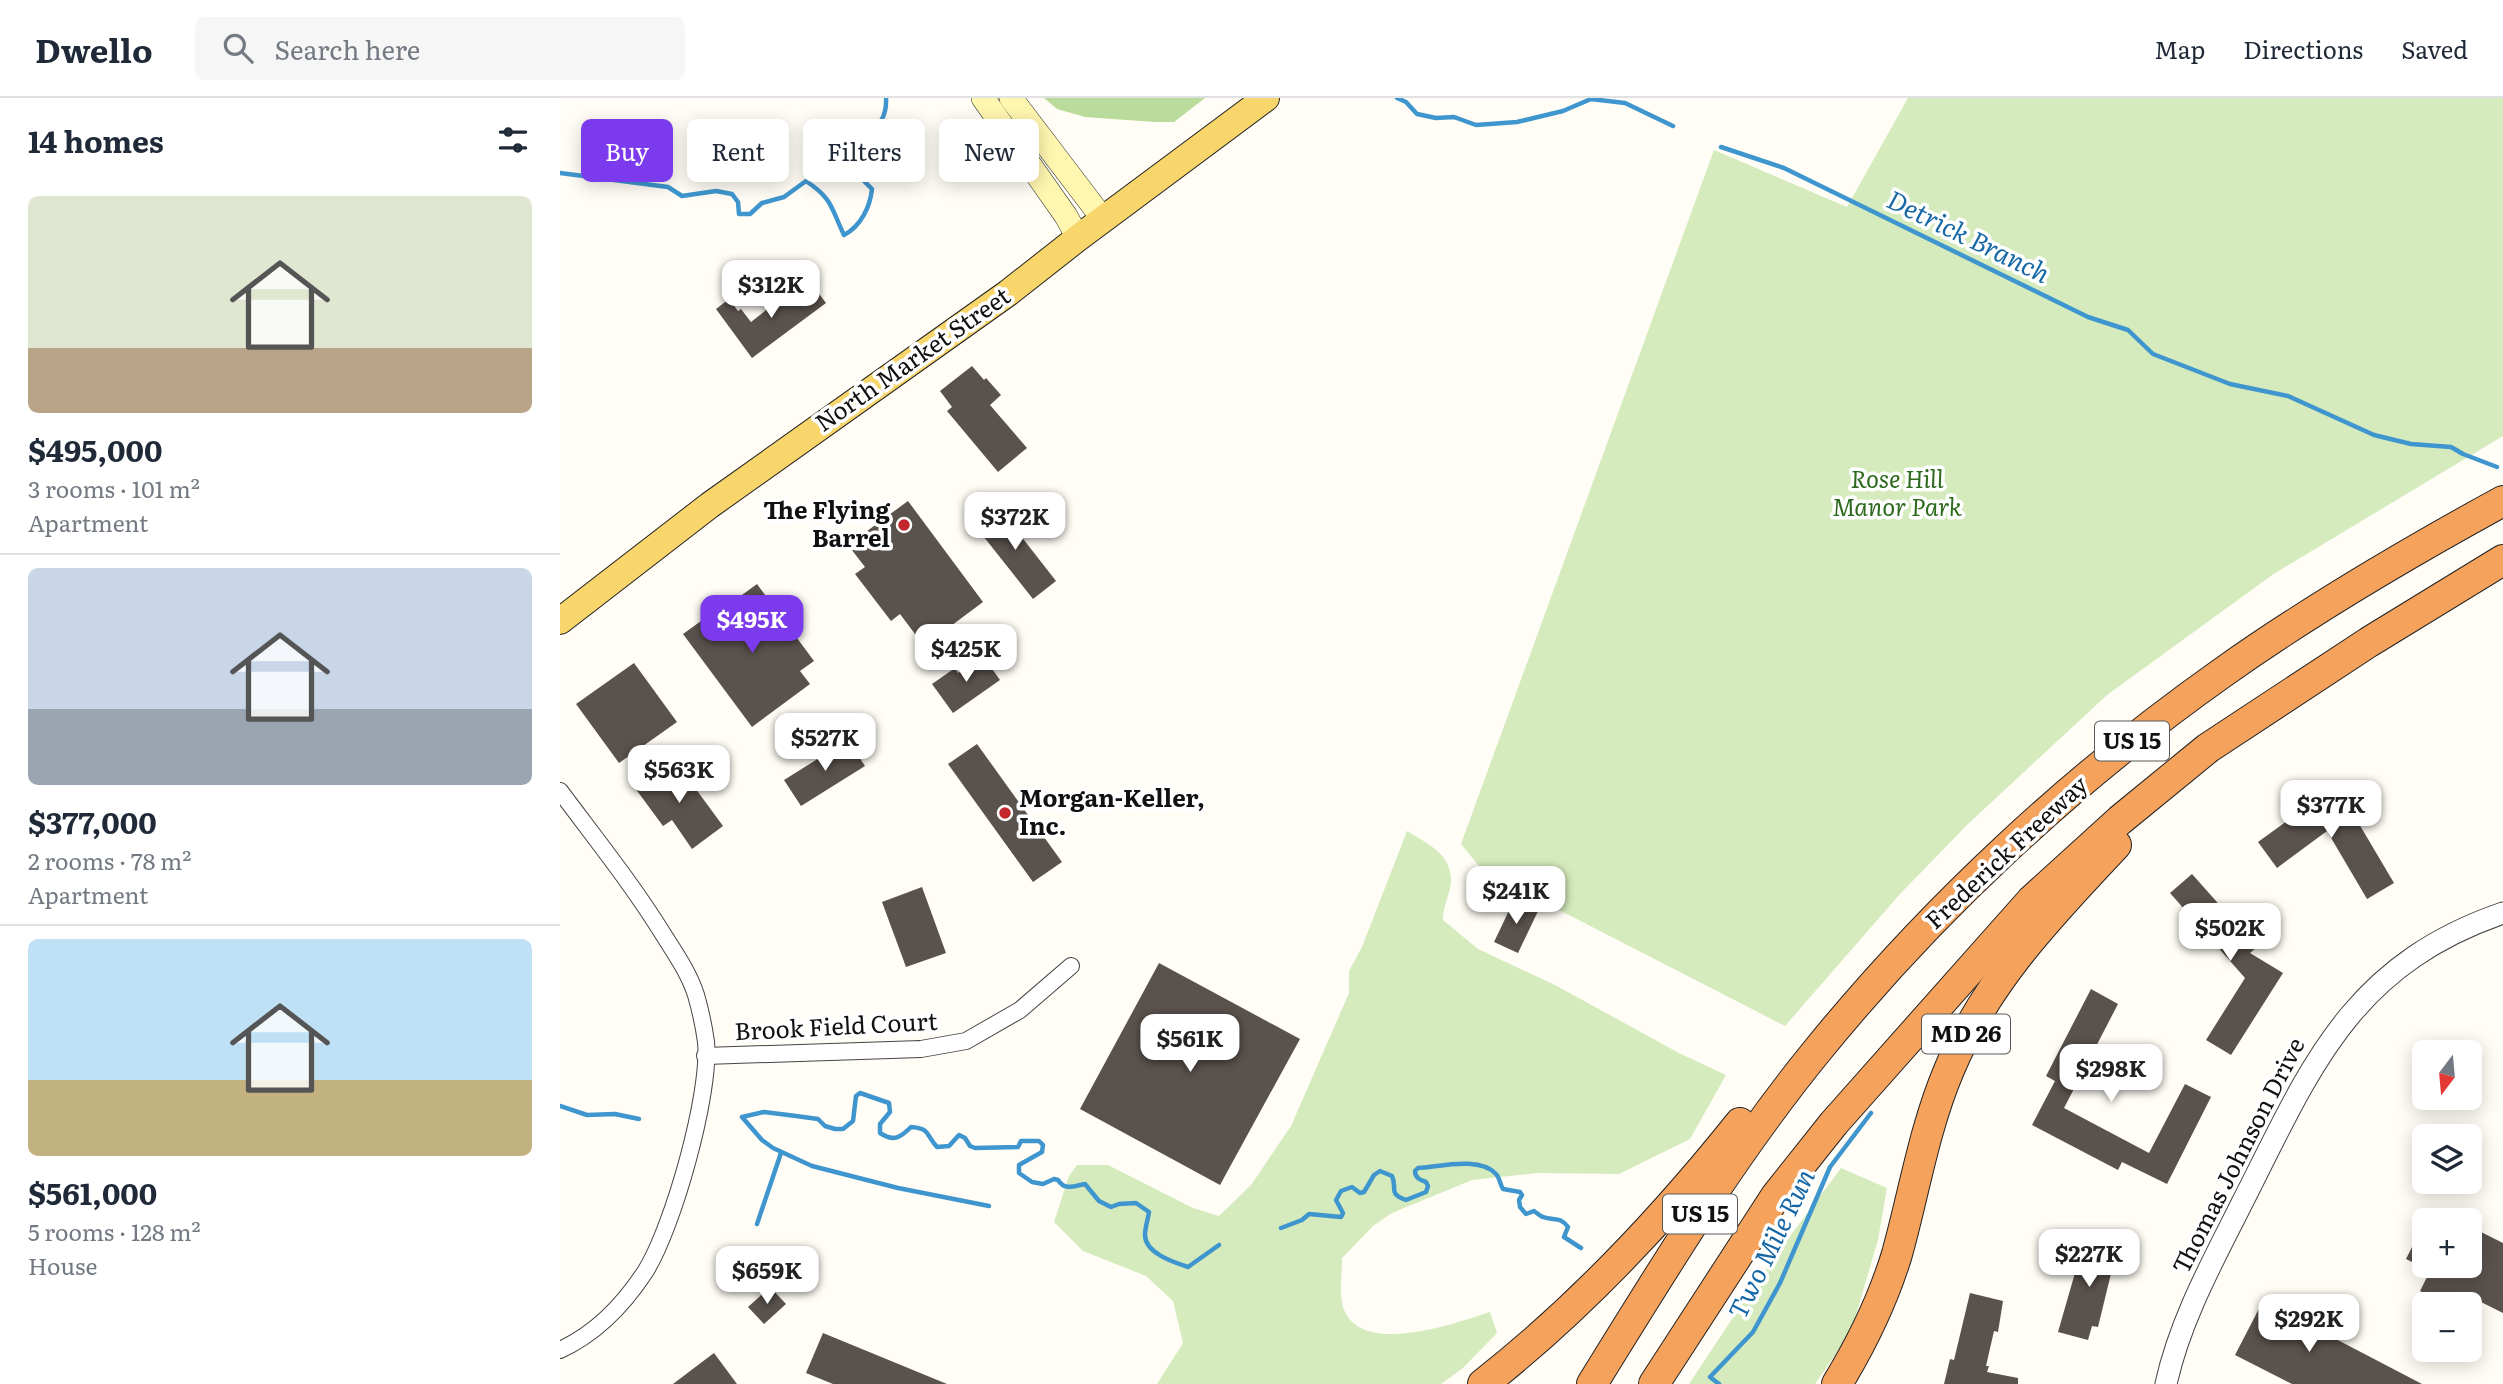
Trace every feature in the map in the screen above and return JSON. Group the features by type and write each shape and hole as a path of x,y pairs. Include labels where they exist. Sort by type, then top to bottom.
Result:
{"highway":[{"name":"Frederick Freeway","path":"1817,1051 1918,937 1990,865 2131,742 2220,674 2325,603 2399,558 2503,501"},
{"name":"US 15","path":"1654,1384 1776,1196 1834,1123 2032,900 2111,827 2208,748 2369,642 2503,560"},
{"name":"MD 26","path":"1837,1384 1860,1345 1884,1290 1896,1257 1924,1143 1939,1096 1963,1038 1983,1004 2029,939 2208,748"},
{"path":"1483,1384 1581,1300 1703,1169 1756,1103 1817,1051"},
{"name":"US 15","path":"1592,1384 1714,1192 1817,1051"}],"main road":[{"path":"983,98 1066,216 1078,238"},
{"path":"1011,98 1103,219"},
{"name":"North Market Street","path":"560,621 710,505 1008,293 1266,98"}],"street":[{"path":"560,791 649,911 686,972 696,994 706,1042 702,1091 693,1135 670,1215 658,1246 645,1271 614,1311 594,1330 560,1350"},
{"name":"Thomas Johnson Drive","path":"2166,1384 2182,1332 2203,1280 2300,1090 2335,1032 2370,993 2410,959 2455,932 2503,913"},
{"name":"Brook Field Court","path":"705,1056 921,1049 966,1041 1020,1010 1071,966"}],"green space":[{"path":"1044,98 1205,98 1174,122 1155,122 1085,117 1057,109"},
{"name":"Rose Hill Manor Park","path":"1908,98 2503,98 2503,436 2275,573 2107,695 1968,824 1900,894 1785,1026 1483,871 1461,844 1714,150 1847,207"},
{"path":"1407,831 1430,845 1448,864 1451,882 1443,920 1478,949 1555,985 1679,1053 1726,1075 1690,1139 1619,1174 1539,1173 1472,1180 1392,1213 1373,1226 1342,1258 1343,1307 1353,1322 1368,1331 1410,1333 1490,1312 1497,1333 1463,1368 1441,1384 1157,1384 1183,1343 1173,1301 1146,1276 1083,1251 1054,1222 1069,1176 1077,1165 1108,1165 1193,1208 1219,1216 1251,1185 1291,1126 1349,993 1349,971 1362,947"},
{"path":"1841,1168 1887,1188 1878,1240 1851,1332 1815,1384 1689,1384 1761,1275"}],"building":[{"path":"811,283 826,303 752,358 716,309 729,299 751,322 770,307 773,311"},
{"path":"972,366 1001,395 990,405 1027,448 998,472 947,411 952,407 940,391"},
{"path":"908,501 983,602 924,646 900,614 891,621 855,574 865,567 848,545"},
{"path":"996,504 1056,581 1033,599 976,527 987,519 983,514"},
{"path":"757,584 814,661 800,671 810,684 752,727 683,634 708,616 709,619"},
{"path":"983,656 1000,680 953,713 932,684 955,668 958,673"},
{"path":"634,663 677,722 619,763 576,704"},
{"path":"848,740 865,766 801,806 784,780"},
{"name":"Morgan-Keller, Inc.","path":"977,744 1062,862 1033,882 948,764"},
{"path":"665,766 670,773 679,766 723,826 692,849 672,820 663,826 635,788"},
{"path":"2337,785 2356,810 2352,812 2394,883 2367,899 2327,831 2277,868 2258,842"},
{"path":"2192,874 2257,947 2250,953 2283,973 2231,1055 2206,1040 2245,978 2170,893"},
{"path":"922,887 946,953 906,967 882,902"},
{"path":"1515,898 1539,909 1518,953 1494,942"},
{"path":"1159,963 1300,1039 1220,1185 1080,1109"},
{"path":"2091,989 2118,1004 2064,1108 2149,1153 2185,1084 2211,1097 2167,1184 2122,1162 2118,1170 2032,1125 2055,1081 2046,1076"},
{"path":"2482,1232 2503,1243 2503,1313 2482,1302 2482,1292 2420,1291 2426,1278 2482,1278"},
{"path":"2089,1238 2118,1245 2098,1327 2092,1326 2088,1340 2058,1332 2081,1252 2085,1253"},
{"path":"2412,1247 2412,1262 2406,1259"},
{"path":"770,1287 786,1304 764,1324 748,1307"},
{"path":"1970,1293 2003,1301 1998,1332 1994,1331 1986,1366 1989,1366 1987,1372 2018,1378 2018,1384 1944,1384 1950,1359 1954,1360"},
{"path":"2263,1301 2422,1384 2292,1384 2235,1355"},
{"path":"823,1333 947,1384 833,1384 806,1373"},
{"path":"714,1353 737,1384 673,1384 702,1362"}],"waterway":[{"path":"560,173 668,187 682,196 716,191 732,194 738,202 739,214 750,214 762,203 784,197 806,181 826,199 844,235 855,227 864,215 872,189 858,175 849,160 883,118 886,98"},
{"path":"1397,98 1406,102 1417,114 1436,118 1454,117 1476,125 1517,122 1563,111 1591,99 1625,103 1673,126"},
{"name":"Detrick Branch","path":"1721,147 1784,168 2088,317 2128,330 2153,354 2230,384 2288,396 2374,435 2411,444 2451,447 2497,467"},
{"name":"Two Mile Run","path":"989,1206 898,1188 812,1166 773,1148 762,1140 742,1117 764,1112 818,1119 825,1126 843,1129 853,1121 856,1096 860,1093 889,1103 890,1112 880,1124 880,1133 889,1137 900,1136 911,1127 925,1131 937,1147 949,1146 959,1135 975,1148 1018,1147 1021,1141 1039,1141 1043,1145 1042,1152 1019,1165 1019,1173 1032,1182 1043,1184 1054,1179 1067,1187 1085,1184 1099,1201 1111,1207 1136,1203 1149,1212 1145,1235 1150,1247 1161,1256 1182,1265 1188,1267 1219,1245"},
{"name":"Two Mile Run","path":"560,1106 587,1115 615,1114 639,1119"},
{"name":"Two Mile Run","path":"1719,1384 1710,1377 1753,1332 1780,1283 1830,1167 1871,1113"},
{"path":"757,1224 781,1153"},
{"name":"Two Mile Run","path":"1281,1228 1302,1220 1309,1214 1341,1217 1343,1213 1336,1200 1341,1191 1352,1187 1360,1193 1364,1192 1374,1175 1380,1171 1392,1176 1395,1193 1406,1200 1426,1192 1426,1182 1416,1175 1418,1168 1469,1164 1480,1165 1496,1174 1503,1189 1520,1192 1520,1207 1526,1214 1534,1211 1543,1217 1562,1221 1568,1227 1564,1237 1581,1248"}],"place":[{"name":"The Flying Barrel","path":"904,525"},
{"name":"Morgan-Keller, Inc.","path":"1005,813"}]}
